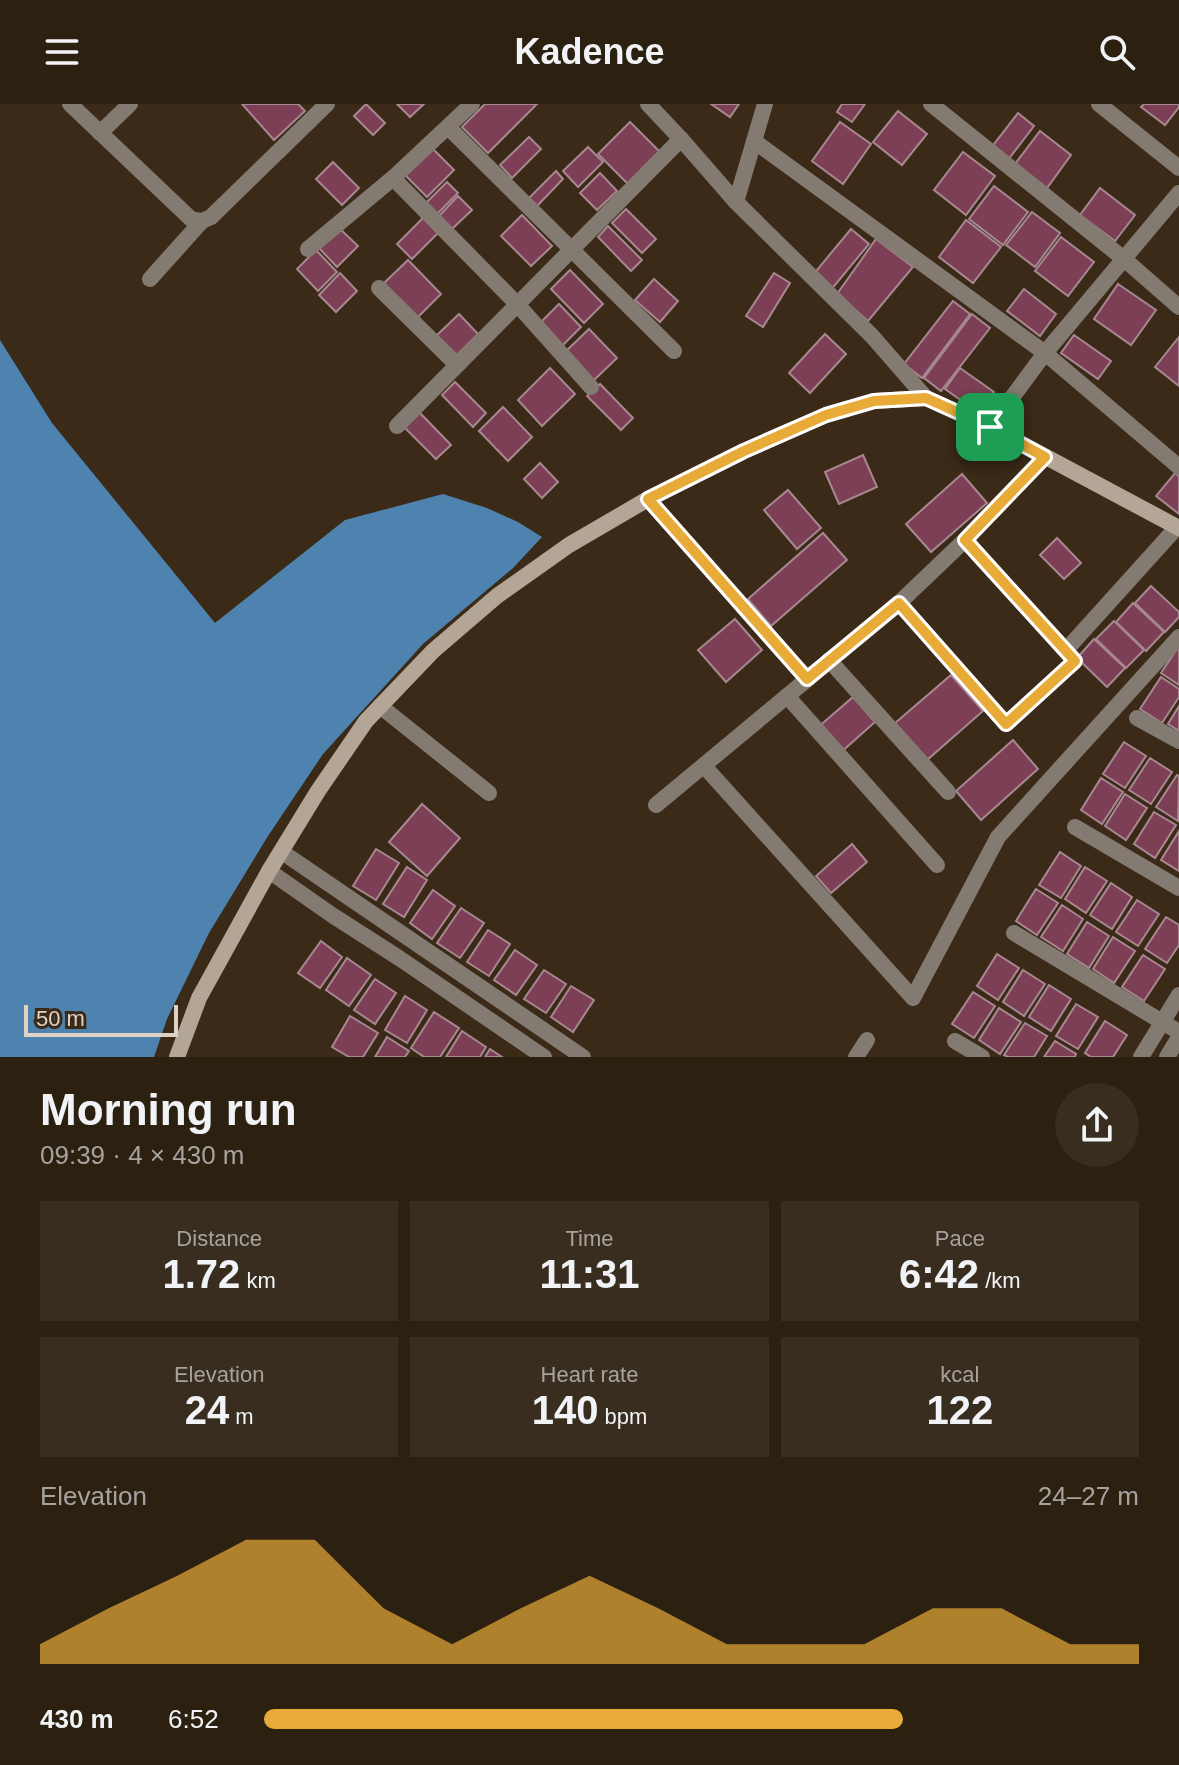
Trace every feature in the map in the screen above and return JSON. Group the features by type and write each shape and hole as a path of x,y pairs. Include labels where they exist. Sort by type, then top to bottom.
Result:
{"main road":[{"path":"177,1057 199,998 269,871 366,721 433,651 497,596 569,545 648,499 744,451 826,415 874,401 926,398 990,427 1178,528"}],"street":[{"path":"70,104 191,219 202,221"},
{"path":"100,133 130,104"},
{"path":"150,279 202,221 233,197 327,104"},
{"path":"308,249 393,178 472,104"},
{"path":"648,104 736,202 872,336 926,398"},
{"path":"736,202 765,104"},
{"path":"931,104 1179,307"},
{"path":"1099,104 1179,168"},
{"path":"448,127 674,351"},
{"path":"397,426 681,139"},
{"path":"754,141 1045,353 1179,467"},
{"path":"393,178 517,304 591,387"},
{"path":"990,427 1045,353 1179,193"},
{"path":"379,288 457,365"},
{"path":"656,805 899,603 1045,457"},
{"path":"648,499 807,679"},
{"path":"1066,650 1178,528"},
{"path":"899,603 1006,724 1075,661 965,540"},
{"path":"704,766 913,998 998,837 1179,637"},
{"path":"829,660 948,792"},
{"path":"787,696 937,865"},
{"path":"380,706 489,793"},
{"path":"1137,718 1179,741"},
{"path":"1075,827 1179,888"},
{"path":"282,852 583,1057"},
{"path":"269,871 544,1057"},
{"path":"1014,933 1163,1021 1179,1035 1167,1057"},
{"path":"1141,1057 1179,995"},
{"path":"856,1057 867,1040"},
{"path":"955,1041 982,1057"}],"water":[{"path":"0,340 52,423 215,623 345,520 443,494 487,508 542,537 513,568 423,644 323,754 209,933 167,1019 154,1057 0,1057"}],"building":[{"path":"242,104 298,104 305,111 274,140"},
{"path":"366,104 385,123 373,135 354,116"},
{"path":"397,104 424,104 410,117"},
{"path":"485,104 537,104 488,153 462,127"},
{"path":"711,104 739,104 730,117"},
{"path":"842,104 865,104 852,122 837,112"},
{"path":"1144,104 1179,104 1179,107 1165,125 1141,107"},
{"path":"898,111 927,134 902,165 873,142"},
{"path":"1018,113 1034,126 1008,160 991,148"},
{"path":"630,122 660,152 628,184 598,154"},
{"path":"840,122 871,144 843,184 812,161"},
{"path":"1040,131 1071,155 1047,188 1015,164"},
{"path":"529,137 541,149 512,178 500,165"},
{"path":"588,147 603,162 578,187 563,171"},
{"path":"432,148 454,170 427,197 405,175"},
{"path":"963,152 995,176 966,215 934,190"},
{"path":"333,162 359,188 342,205 316,179"},
{"path":"556,171 563,179 537,206 529,198"},
{"path":"600,173 617,191 597,210 580,193"},
{"path":"447,182 458,193 437,214 426,203"},
{"path":"994,186 1028,212 1003,245 969,219"},
{"path":"1100,188 1135,215 1115,241 1080,215"},
{"path":"458,196 472,210 452,229 439,216"},
{"path":"626,209 656,239 642,253 612,223"},
{"path":"1032,212 1060,233 1035,267 1006,245"},
{"path":"522,215 552,246 531,266 501,236"},
{"path":"424,217 439,232 412,259 397,244"},
{"path":"966,220 1001,247 973,283 939,257"},
{"path":"608,226 642,260 631,271 598,237"},
{"path":"338,227 358,246 337,267 318,247"},
{"path":"851,229 869,244 830,291 812,276"},
{"path":"1061,237 1094,262 1068,296 1035,271"},
{"path":"876,239 913,267 868,321 837,294"},
{"path":"316,250 337,272 318,291 297,269"},
{"path":"408,260 441,294 417,318 383,284"},
{"path":"570,270 603,304 584,323 551,289"},
{"path":"340,273 357,291 336,312 319,295"},
{"path":"774,273 790,283 763,327 746,316"},
{"path":"654,279 678,301 660,322 635,300"},
{"path":"1118,284 1156,310 1131,345 1094,319"},
{"path":"1024,289 1056,314 1040,336 1007,311"},
{"path":"953,301 970,314 922,378 904,364"},
{"path":"559,304 581,327 561,347 539,324"},
{"path":"459,314 478,334 455,357 436,336"},
{"path":"972,314 990,328 941,391 924,378"},
{"path":"589,329 617,358 593,381 565,352"},
{"path":"825,334 846,354 810,393 789,373"},
{"path":"1074,335 1111,361 1098,379 1061,353"},
{"path":"1179,337 1179,386 1155,367"},
{"path":"550,368 575,394 542,426 518,400"},
{"path":"960,368 994,392 979,413 945,389"},
{"path":"455,382 486,413 473,427 442,395"},
{"path":"600,384 633,418 621,430 587,396"},
{"path":"503,407 532,437 508,461 479,431"},
{"path":"419,412 451,445 436,459 404,427"},
{"path":"863,455 877,487 839,504 825,472"},
{"path":"540,463 558,482 542,498 524,479"},
{"path":"1175,473 1179,476 1179,514 1156,496"},
{"path":"962,474 987,503 931,552 906,524"},
{"path":"788,490 821,528 797,549 764,510"},
{"path":"823,533 847,560 771,626 748,599"},
{"path":"1057,538 1081,563 1064,579 1040,555"},
{"path":"1151,586 1179,612 1179,617 1165,632 1135,603"},
{"path":"1133,603 1164,632 1146,651 1116,622"},
{"path":"735,619 762,650 726,682 698,650"},
{"path":"1114,621 1144,650 1126,668 1096,639"},
{"path":"1094,639 1125,668 1107,687 1077,658"},
{"path":"1179,646 1179,685 1161,673"},
{"path":"951,675 983,711 927,760 895,723"},
{"path":"1161,677 1179,689 1179,697 1162,723 1140,709"},
{"path":"853,697 875,722 839,754 817,728"},
{"path":"1179,706 1179,731 1168,724"},
{"path":"1013,740 1038,769 981,820 956,791"},
{"path":"1124,742 1146,756 1125,788 1103,774"},
{"path":"1150,758 1172,772 1151,804 1129,790"},
{"path":"1179,776 1178,821 1156,807"},
{"path":"1101,778 1123,792 1102,824 1081,810"},
{"path":"1125,794 1147,808 1126,840 1105,826"},
{"path":"422,804 460,838 427,876 389,842"},
{"path":"1154,812 1176,825 1155,858 1134,844"},
{"path":"1179,831 1179,871 1161,860"},
{"path":"852,844 867,862 831,893 816,876"},
{"path":"376,849 399,863 376,900 353,886"},
{"path":"1060,852 1081,866 1061,898 1039,885"},
{"path":"407,867 427,880 404,917 383,904"},
{"path":"1085,867 1107,881 1086,913 1065,899"},
{"path":"1111,883 1132,897 1112,929 1090,915"},
{"path":"1036,889 1058,903 1037,935 1016,921"},
{"path":"433,890 455,906 432,939 410,923"},
{"path":"1137,900 1159,914 1138,946 1116,932"},
{"path":"1062,905 1083,919 1063,951 1041,937"},
{"path":"461,908 484,923 460,958 437,943"},
{"path":"1166,917 1179,925 1179,945 1167,963 1145,949"},
{"path":"1087,922 1109,936 1089,968 1067,954"},
{"path":"488,930 510,944 489,976 467,962"},
{"path":"1113,937 1135,951 1114,983 1093,969"},
{"path":"321,941 342,957 320,988 298,973"},
{"path":"515,950 537,965 516,995 494,980"},
{"path":"997,954 1019,968 998,1000 977,986"},
{"path":"1143,955 1165,969 1144,1001 1122,987"},
{"path":"347,958 371,975 349,1006 326,990"},
{"path":"544,970 566,984 546,1013 524,999"},
{"path":"1023,970 1045,984 1024,1016 1003,1002"},
{"path":"375,979 396,993 375,1024 354,1010"},
{"path":"1049,985 1071,999 1051,1031 1029,1017"},
{"path":"571,986 594,1000 573,1032 551,1017"},
{"path":"973,992 995,1006 974,1038 952,1024"},
{"path":"405,996 427,1010 407,1043 385,1030"},
{"path":"1076,1004 1098,1017 1078,1049 1056,1036"},
{"path":"999,1008 1021,1022 1000,1054 979,1040"},
{"path":"434,1012 459,1028 440,1057 424,1057 411,1048"},
{"path":"350,1016 378,1033 363,1057 349,1057 332,1047"},
{"path":"1105,1021 1127,1035 1113,1057 1091,1057 1085,1053"},
{"path":"1025,1023 1047,1036 1034,1057 1004,1055"},
{"path":"462,1031 486,1047 480,1057 446,1057"},
{"path":"387,1037 409,1051 405,1057 375,1057"},
{"path":"1055,1041 1076,1054 1075,1057 1044,1057"},
{"path":"490,1049 502,1057 485,1057"}],"route":[{"path":"926,398 990,427 1045,457 965,540 1075,661 1006,724 899,603 807,679 648,499 744,451 826,415 874,401 926,398"}]}
